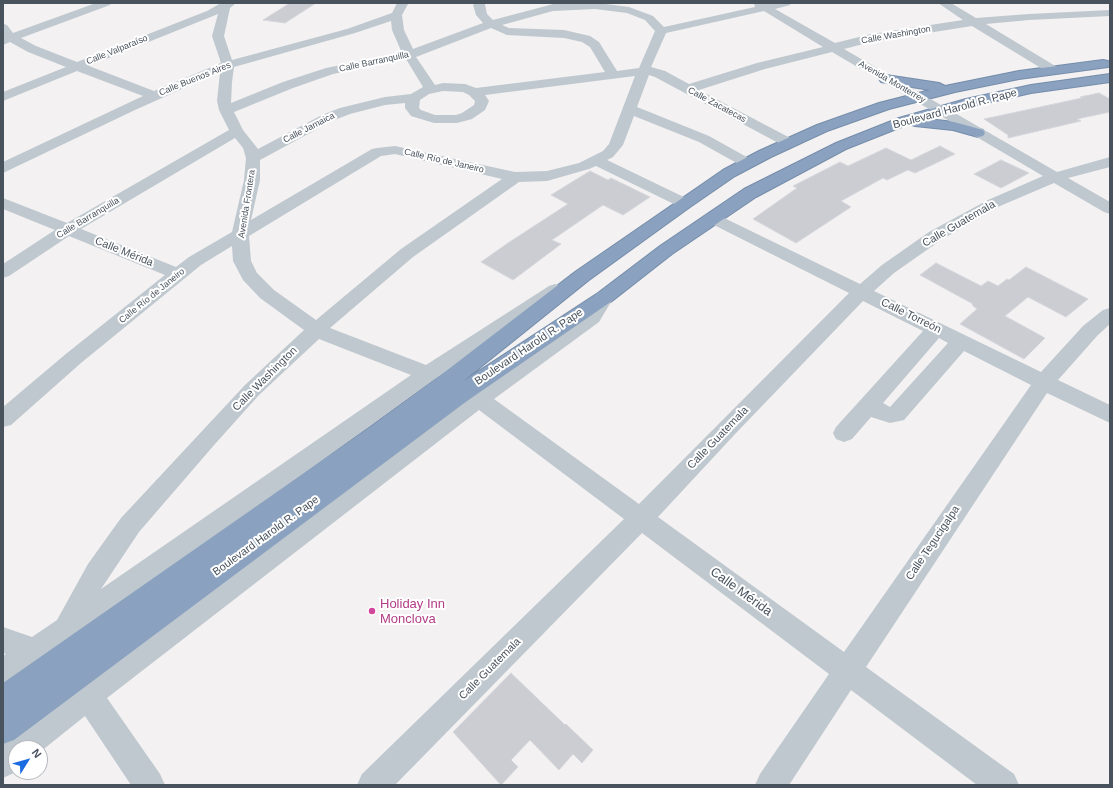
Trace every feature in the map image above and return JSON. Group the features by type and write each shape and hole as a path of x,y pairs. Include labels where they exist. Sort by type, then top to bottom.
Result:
{"highway":[{"name":"Boulevard Harold R. Pape","path":"21,740 384,438 445,384 582,276 684,203 747,163 822,128 884,106 954,88 1019,75 1110,64"},
{"name":"Boulevard Harold R. Pape","path":"3,701 384,438 459,395 604,297 712,218 750,193 802,165 847,144 904,121 971,102 1031,89 1110,78"},
{"path":"884,106 889,98 889,80 924,86 954,88"},
{"path":"971,102 969,112 976,131"},
{"path":"904,121 954,126 976,131"}],"street":[{"path":"7,39 92,5 106,3"},
{"path":"403,3 396,15 398,30 409,56 431,89"},
{"path":"480,3 479,5 482,15 491,24 507,30 564,34 586,39 595,46 613,75"},
{"name":"Calle Barranquilla","path":"226,110 288,85 330,71 409,56 491,24 570,3"},
{"path":"550,8 595,6 629,10 649,18 661,31 760,5 786,3"},
{"path":"943,3 1053,70"},
{"name":"Avenida Frontera","path":"227,4 218,36 228,65 224,101 226,110 237,131 250,148 253,158 252,180 240,233 242,261 249,276 267,294 316,330 428,374"},
{"name":"Calle Valparaíso","path":"3,98 76,66 227,4"},
{"name":"Avenida Monterrey","path":"760,5 1110,209"},
{"name":"Calle Washington","path":"688,89 832,47 894,34 975,22 1029,17 1110,13"},
{"name":"Calle Buenos Aires","path":"3,168 154,96 228,65 344,34 396,15"},
{"path":"3,27 7,39 154,96"},
{"name":"Calle Río de Janeiro","path":"3,419 74,358 178,274 240,233 366,157 377,152 385,150 406,152 515,177 547,176 567,172 597,161 608,154 616,145 661,31"},
{"path":"474,92 644,71"},
{"name":"Calle Zacatecas","path":"644,71 660,74 789,143"},
{"path":"454,86 474,92 480,96 482,101 480,106 475,112 457,119 434,120 416,113 412,108 412,103 419,94 431,89 454,86"},
{"name":"Calle Jamaica","path":"253,158 327,118 345,111 385,101 415,98"},
{"path":"630,109 704,139 747,163"},
{"name":"Calle Barranquilla","path":"3,272 68,229 237,131"},
{"path":"597,161 684,203"},
{"name":"Calle Guatemala","path":"373,785 640,517 664,495 728,426 862,292 888,269 935,236 994,203 1055,177 1110,162"},
{"name":"Calle Washington","path":"66,630 97,572 130,525 201,444 252,390 316,330 407,253 515,177"},
{"name":"Calle Mérida","path":"3,203 178,274"},
{"name":"Calle Torreón","path":"712,218 1110,414"},
{"path":"3,673 428,374 557,289 582,276"},
{"path":"23,740 88,695 479,399 580,327 592,317 604,297"},
{"name":"Calle Tegucigalpa","path":"771,785 930,548 1044,382 1090,331 1110,314"},
{"path":"844,433 936,329"},
{"path":"868,405 882,413 890,415 896,414 905,406 962,341"},
{"name":"Calle Mérida","path":"479,399 1003,785"},
{"path":"3,640 34,651"},
{"path":"88,695 148,785"}],"building":[{"path":"290,3 316,3 285,23 263,20"},
{"path":"1099,93 1110,99 1110,112 1077,119 1081,121 1008,138 1008,135 984,119 1082,98 1080,97"},
{"path":"940,146 955,154 915,173 908,170 887,180 883,178 841,201 851,207 796,243 753,219 797,188 793,186 840,162 848,166 886,148 911,160"},
{"path":"1001,160 1029,173 1001,188 974,174"},
{"path":"590,171 608,180 611,178 650,197 623,215 603,205 552,240 561,244 513,280 481,262 568,204 551,195"},
{"path":"936,263 981,286 988,281 998,286 1007,279 1009,280 1026,267 1088,299 1066,317 1028,297 1005,316 1045,338 1024,359 960,324 977,309 972,305 973,304 920,275"},
{"path":"511,673 593,750 582,763 573,754 559,770 530,740 511,760 518,767 501,785 453,732"}],"place":[{"name":"Holiday Inn Monclova","path":"372,611"}]}
